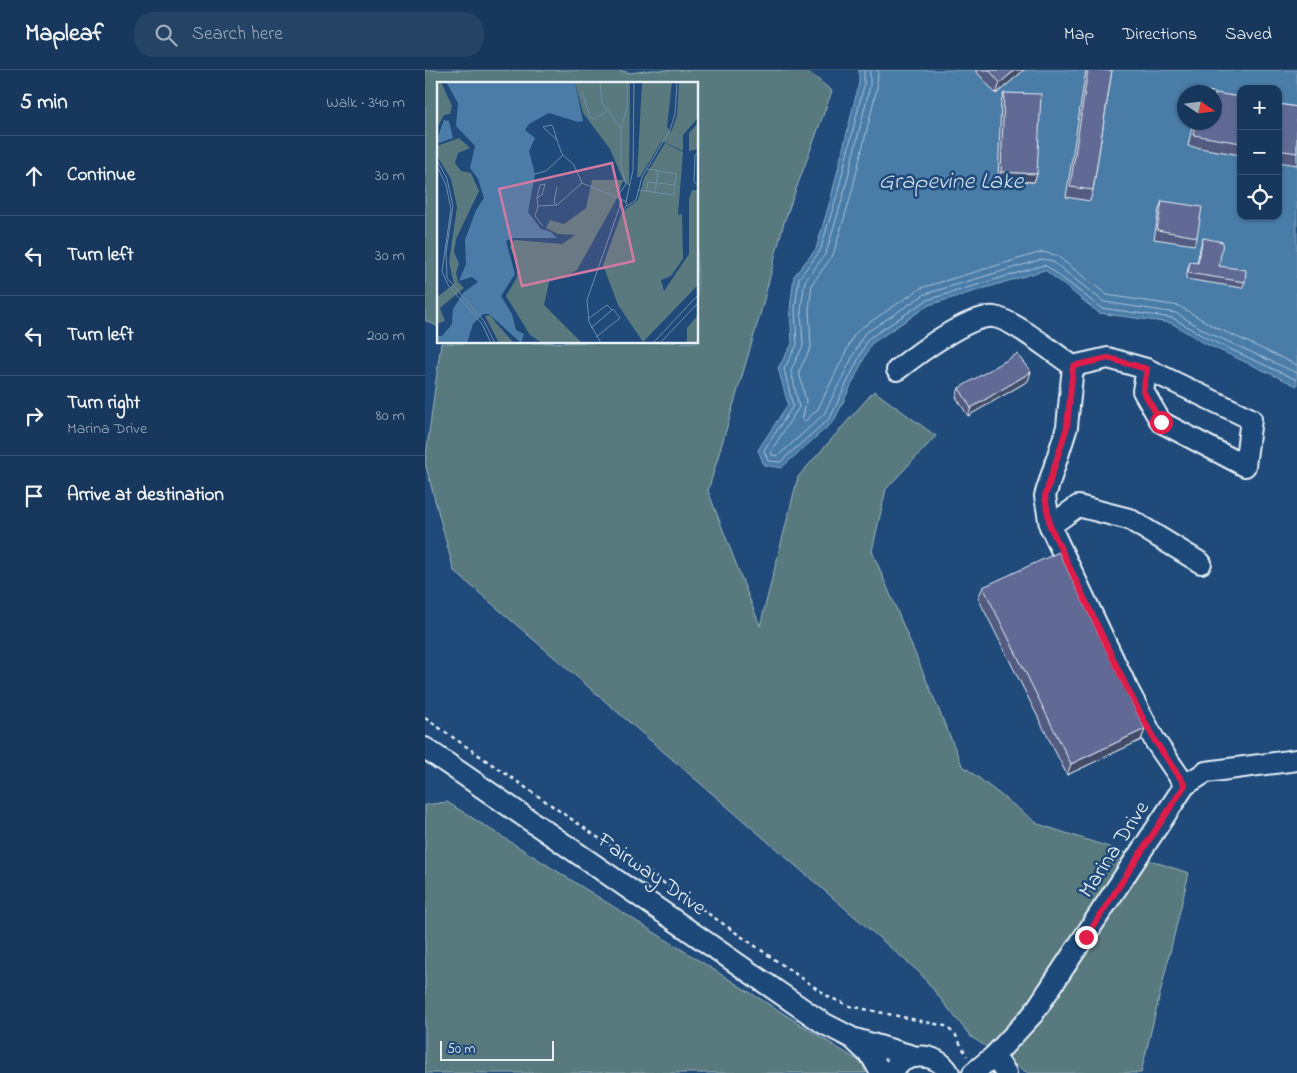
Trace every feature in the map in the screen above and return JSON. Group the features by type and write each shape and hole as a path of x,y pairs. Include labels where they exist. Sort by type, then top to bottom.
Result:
{"street":[{"path":"897,370 936,340 979,320 993,317 1007,322 1073,366 1108,358 1147,369 1251,419 1245,466 1161,422 1143,391 1147,369"},
{"path":"1073,366 1067,427 1045,496 1050,526 1127,688 1155,741 1185,785"},
{"path":"1050,526 1078,506 1129,518 1201,563"},
{"name":"Fairway Drive","path":"425,748 823,1023 852,1038 942,1066"},
{"name":"Marina Drive","path":"971,1067 995,1056 1033,1014 1185,785 1206,772 1297,760"},
{"name":"Fairway Drive","path":"852,1038 872,1057 881,1073"},
{"path":"890,1073 903,1061 913,1056"},
{"path":"995,1056 1007,1073"},
{"path":"942,1066 951,1062 971,1067"}],"path":[{"path":"425,718 829,996 850,1006 929,1021 945,1026 955,1034 971,1067"}],"green space":[{"path":"425,70 617,70 631,73 651,70 806,70 832,91 784,222 760,315 708,491 760,626 798,477 874,391 936,436 886,489 872,551 962,765 1038,824 1189,873 1141,1073 1028,1073 971,1037 920,973 454,571 425,463 441,344 699,344 699,82 437,82 437,326 425,320"},
{"path":"447,802 862,1063 866,1073 425,1073 425,805"}],"water":[{"name":"Grapevine Lake","path":"859,70 1297,70 1297,386 1204,343 1171,323 1099,313 1045,270 929,305 871,344 834,421 781,468 764,465 758,450 788,404 778,368 792,344 790,309 794,276 816,249 832,194 859,83"}],"building":[{"path":"989,70 1015,70 1000,83"},
{"path":"1088,70 1112,70 1093,190 1070,187"},
{"path":"1004,93 1041,94 1037,174 1001,172"},
{"path":"1222,94 1237,96 1237,142 1193,135 1194,130 1222,130"},
{"path":"1282,105 1297,107 1297,153 1282,151"},
{"path":"1162,201 1202,207 1197,237 1157,230"},
{"path":"1203,238 1223,242 1219,266 1246,270 1245,282 1188,273 1190,262 1198,263"},
{"path":"1017,354 1031,372 971,408 959,388"},
{"path":"1059,552 1145,729 1071,764 983,587"}],"route":[{"path":"1086,937 1185,785 1155,741 1127,688 1050,526 1045,496 1067,427 1073,366 1108,358 1147,369 1143,391 1161,422"}]}
